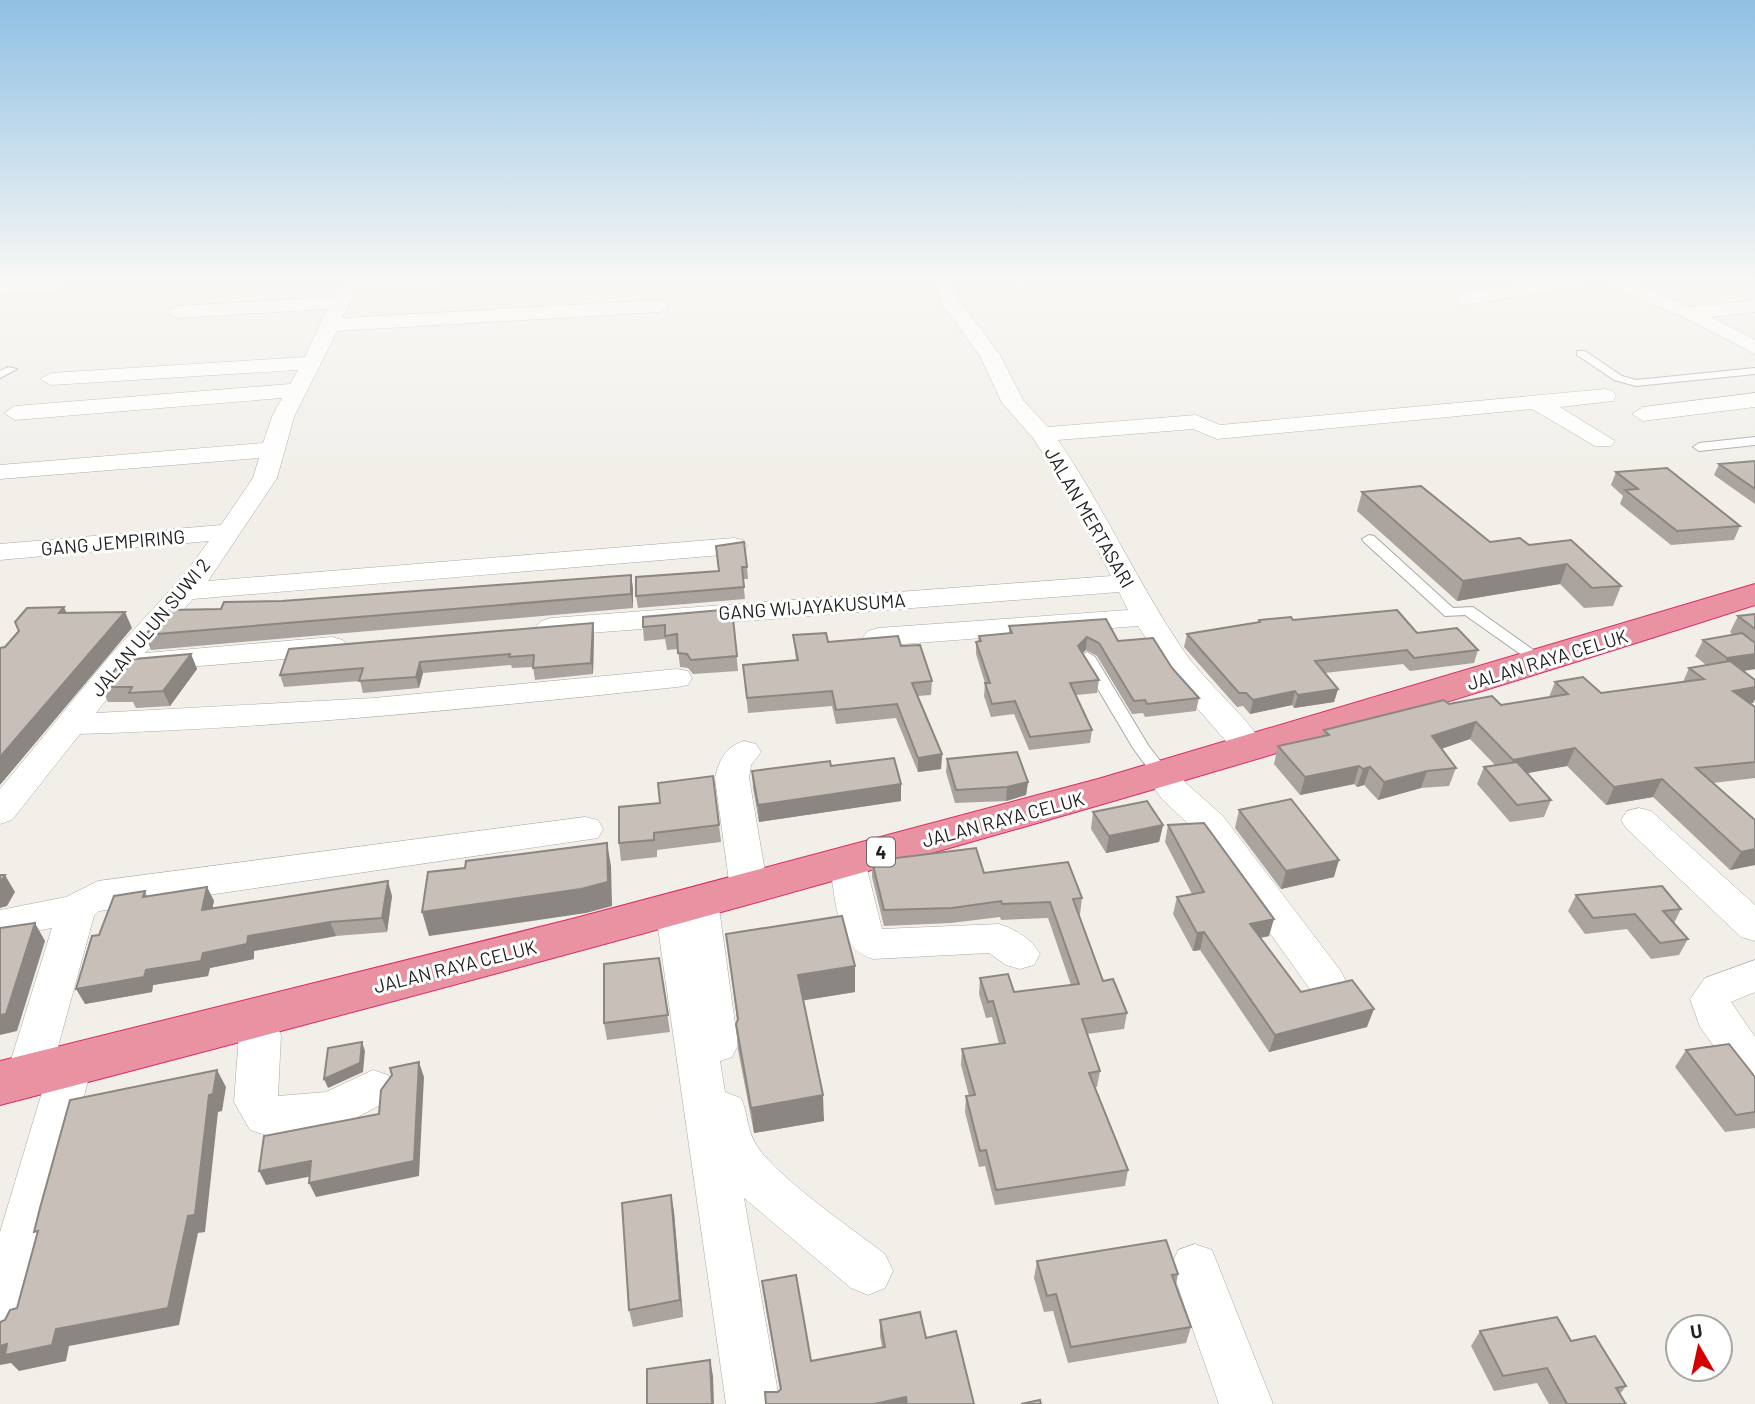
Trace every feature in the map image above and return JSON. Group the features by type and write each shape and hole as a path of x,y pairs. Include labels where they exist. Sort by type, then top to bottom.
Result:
{"highway":[{"name":"JALAN RAYA CELUK","path":"33,1075 261,1025 687,904 1161,774 1541,662 1755,594"}],"street":[{"name":"JALAN ULUN SUWI 2","path":"0,813 119,664 185,591 265,478 271,450 296,390 319,347"},
{"name":"JALAN MERTASARI","path":"984,347 1013,403 1042,434 1078,488 1146,617 1183,673 1249,747"},
{"path":"51,379 311,363"},
{"path":"15,413 296,390"},
{"path":"1042,434 1196,422 1217,432 1605,396"},
{"path":"1643,414 1755,400"},
{"path":"1535,402 1603,441"},
{"path":"0,472 271,450"},
{"name":"GANG JEMPIRING","path":"0,552 226,532"},
{"path":"185,591 734,546"},
{"name":"GANG WIJAYAKUSUMA","path":"520,630 1128,583"},
{"path":"878,637 1146,617"},
{"path":"119,664 354,644"},
{"path":"71,724 204,721 361,710 677,678"},
{"path":"744,751 735,764 732,778 749,889"},
{"path":"1161,774 1174,791 1212,825 1326,981"},
{"path":"1639,820 1755,927"},
{"path":"0,1316 33,1075 78,909 86,901 98,895 586,829"},
{"path":"847,861 862,932 873,944 989,938 999,939 1020,954"},
{"path":"687,904 731,1144 751,1176 868,1271"},
{"path":"687,904 753,1404"},
{"path":"0,924 78,909"},
{"path":"1755,976 1719,989 1710,999 1715,1014 1755,1069"},
{"path":"261,1025 256,1102 266,1116 333,1111 373,1088"},
{"path":"1195,1266 1246,1404"}],"lane":[{"path":"1581,353 1618,378 1636,383 1755,371"},
{"path":"0,375 12,369"},
{"path":"1699,447 1755,440"},
{"path":"1369,539 1450,613 1468,610 1541,662"},
{"path":"1087,657 1141,748 1161,774"}],"building":[{"path":"1755,461 1755,489 1719,464"},
{"path":"1667,468 1740,526 1677,531 1625,490 1638,489 1616,472"},
{"path":"1421,486 1490,542 1520,538 1529,545 1571,540 1621,586 1592,588 1567,564 1463,581 1362,492"},
{"path":"744,542 747,567 742,567 744,587 636,596 636,577 719,571 716,546"},
{"path":"631,575 631,594 145,635 168,610 221,609 224,602 282,601"},
{"path":"64,607 59,613 125,612 0,757 0,648 5,647 19,631 15,622 27,608"},
{"path":"732,609 737,656 691,660 687,654 678,653 677,634 665,636 665,625 643,627 643,617"},
{"path":"1397,610 1417,633 1457,628 1478,650 1414,658 1407,650 1315,661 1338,689 1298,695 1295,691 1253,700 1246,693 1239,693 1187,634 1260,622 1259,620 1291,617 1293,620"},
{"path":"1755,614 1755,629 1738,616"},
{"path":"1106,619 1118,641 1153,638 1172,668 1199,698 1147,704 1145,700 1134,701 1099,643 1087,637 1078,646 1099,680 1070,683 1092,730 1030,737 1015,701 992,704 985,683 990,683 976,642 981,641 979,636 1012,633 1009,626"},
{"path":"593,623 591,663 533,668 534,655 509,657 510,654 420,662 416,677 359,681 363,668 280,675 289,649"},
{"path":"826,633 828,642 898,636 901,646 920,645 932,681 912,683 942,754 918,758 897,704 836,710 832,691 747,698 743,665 798,660 793,635"},
{"path":"1742,633 1755,643 1755,654 1727,658 1703,640"},
{"path":"191,654 163,691 129,693 132,687 101,687 123,660"},
{"path":"1730,661 1755,680 1755,687 1733,691 1755,707 1755,762 1696,768 1755,820 1755,849 1741,852 1662,779 1614,787 1575,748 1513,760 1476,722 1432,736 1456,768 1427,771 1384,782 1370,767 1363,769 1359,766 1305,777 1278,746 1329,735 1324,730 1444,700 1449,704 1492,696 1501,705 1568,694 1555,682 1583,677 1601,693 1704,679 1689,668"},
{"path":"1017,752 1028,782 1007,787 956,790 947,759"},
{"path":"894,758 901,784 758,805 752,771 830,761 831,766"},
{"path":"1517,762 1551,800 1517,805 1484,767"},
{"path":"713,776 719,825 654,833 654,840 619,843 619,807 660,803 658,783"},
{"path":"1291,799 1339,860 1286,871 1239,810"},
{"path":"1147,801 1163,825 1109,836 1093,812"},
{"path":"1204,823 1274,919 1250,924 1301,992 1352,980 1374,1009 1275,1035 1204,932 1197,933 1177,897 1204,892 1168,825"},
{"path":"607,843 608,882 581,889 422,912 428,872 465,868 466,861"},
{"path":"976,848 984,873 1068,862 1082,898 1073,899 1103,981 1113,979 1127,1013 1082,1019 1100,1071 1089,1073 1128,1170 996,1190 986,1150 980,1151 966,1096 975,1095 962,1049 1005,1043 993,1001 988,1002 980,978 1008,974 1014,992 1079,984 1050,902 1002,904 1001,901 952,908 884,910 872,861"},
{"path":"388,881 382,918 330,922 248,936 247,944 203,953 201,961 146,970 144,977 76,989 92,936 99,935 114,896 145,891 143,897 207,887 202,910"},
{"path":"1662,886 1681,909 1663,911 1688,939 1660,943 1635,914 1593,918 1576,895"},
{"path":"842,916 855,966 798,975 823,1095 751,1108 736,1024 738,1019 726,934"},
{"path":"35,923 6,1014 0,1015 0,928"},
{"path":"659,958 668,1015 604,1023 604,964"},
{"path":"362,1042 360,1063 324,1079 328,1048"},
{"path":"1729,1044 1755,1077 1755,1112 1736,1115 1686,1050"},
{"path":"419,1062 414,1161 309,1183 311,1161 259,1171 264,1136 379,1114 381,1090 392,1075 390,1068"},
{"path":"217,1070 213,1094 209,1095 195,1215 188,1216 168,1308 56,1329 52,1345 5,1355 7,1344 0,1346 0,1322 5,1320 10,1310 17,1308 38,1231 34,1232 40,1208 70,1100"},
{"path":"671,1195 680,1300 629,1310 622,1203"},
{"path":"1166,1240 1178,1274 1172,1275 1191,1327 1071,1347 1056,1294 1047,1296 1037,1261"},
{"path":"796,1275 811,1361 885,1347 880,1320 920,1312 926,1338 956,1331 974,1404 907,1404 906,1397 874,1404 766,1404 765,1392 778,1392 781,1389 762,1281"},
{"path":"1557,1317 1571,1341 1595,1336 1626,1386 1616,1388 1626,1404 1567,1404 1547,1368 1503,1376 1480,1331"},
{"path":"710,1360 712,1404 647,1404 647,1369"},
{"path":"1040,1400 1041,1404 1021,1404"}]}
